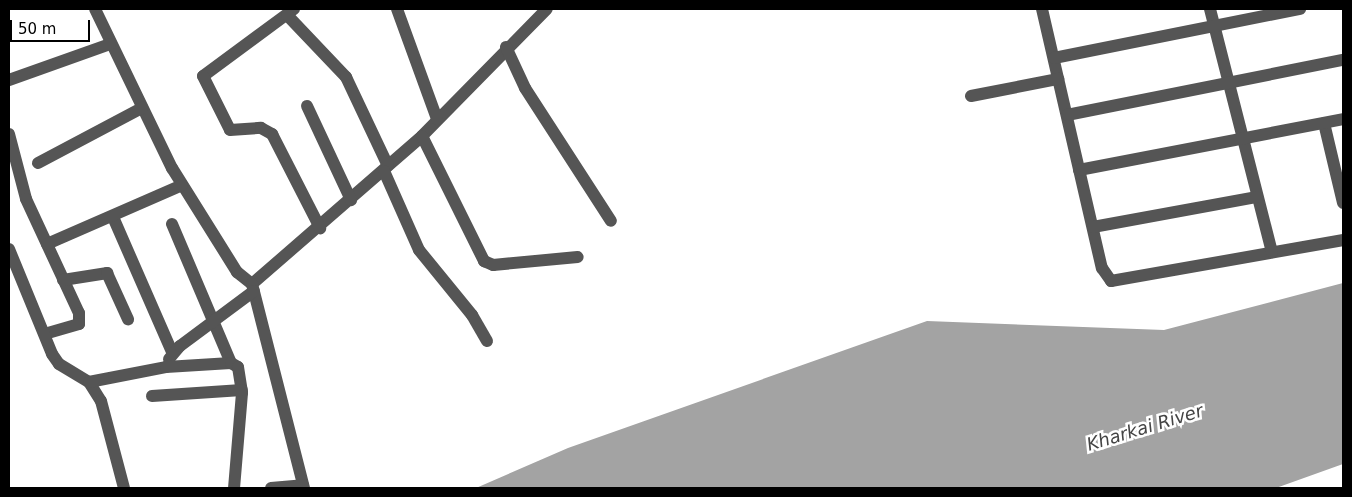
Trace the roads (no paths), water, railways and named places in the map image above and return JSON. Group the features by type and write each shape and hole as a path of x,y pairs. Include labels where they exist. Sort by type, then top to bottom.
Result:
{"street":[{"path":"95,9 110,44 182,184 237,272 253,288 304,487 271,488"},
{"path":"397,9 437,120"},
{"path":"1042,9 1102,268 1111,281 1343,240"},
{"path":"1210,9 1227,82 1272,252"},
{"path":"1054,58 1300,9"},
{"path":"166,367 172,352 253,288 422,136 506,47 544,10"},
{"path":"320,228 272,134 261,128 230,130 203,76 290,12 346,77 419,250 472,315 487,341"},
{"path":"9,80 110,44"},
{"path":"506,47 525,88 611,221"},
{"path":"1067,115 1343,60"},
{"path":"971,96 1058,79"},
{"path":"307,106 351,200"},
{"path":"38,163 142,108"},
{"path":"1079,170 1343,119"},
{"path":"1324,123 1341,185 1343,203"},
{"path":"9,134 26,199 80,321 44,334"},
{"path":"422,136 484,261 493,265 578,257"},
{"path":"46,244 113,217 182,184"},
{"path":"1092,227 1257,197"},
{"path":"113,217 172,352"},
{"path":"172,224 231,363"},
{"path":"9,250 44,334 59,364 89,382 101,401 124,488"},
{"path":"63,280 108,273 128,319"},
{"path":"89,382 166,367 231,363 238,367 242,390 234,488"},
{"path":"152,396 242,390"}],"water":[{"name":"Kharkai River","path":"1343,283 1343,464 1276,488 476,488 568,448 927,321 1164,330"}]}
